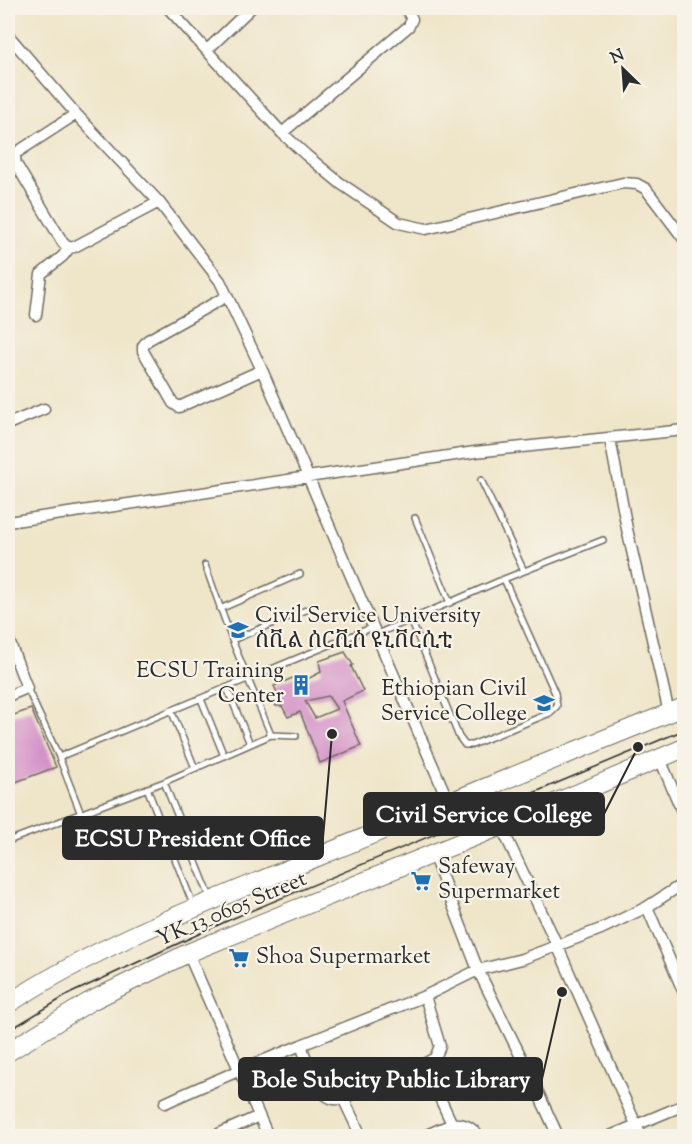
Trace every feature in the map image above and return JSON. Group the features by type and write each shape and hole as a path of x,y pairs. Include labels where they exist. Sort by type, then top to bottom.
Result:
{"main road":[{"name":"YK_13_0605 Street","path":"8,1004 103,949 195,908 676,710"},
{"name":"YK_13_0605 Street","path":"8,1052 89,1002 188,953 501,826 684,748"}],"street":[{"path":"168,8 282,133 340,183 399,224 426,229 623,183 637,184 646,189 684,239"},
{"path":"207,50 251,8"},
{"path":"282,133 409,26 412,19 406,8"},
{"path":"8,35 76,114 159,202 220,281 262,370 449,803"},
{"path":"69,248 63,243 16,164 15,158 16,153 76,114"},
{"path":"36,315 41,274 69,248 159,202"},
{"path":"227,296 148,340 143,346 143,351 173,403 179,408 262,370"},
{"path":"8,424 44,409"},
{"path":"8,522 475,452 684,430"},
{"path":"610,439 627,529 676,710"},
{"path":"8,638 27,688 8,696"},
{"path":"660,759 684,816"},
{"path":"501,826 557,945 641,1137"},
{"path":"433,854 478,970 558,1137"},
{"path":"165,1102 424,996 478,970 522,959 601,929 647,907 684,883"},
{"path":"647,907 684,993"},
{"path":"188,953 268,1137"},
{"path":"301,1045 321,1093 337,1101 435,1058 441,1046 424,996"},
{"path":"424,1064 452,1124"},
{"path":"343,1098 361,1137"},
{"path":"610,1137 684,1105"},
{"path":"214,1137 260,1116"},
{"path":"424,1137 452,1124 461,1123 478,1137"}],"lane":[{"path":"481,480 524,571"},
{"path":"415,518 450,603"},
{"path":"59,757 248,678 375,630 411,620 504,579 603,540"},
{"path":"205,565 232,640 272,735"},
{"path":"220,609 300,574"},
{"path":"411,620 459,737 465,745 472,745 550,713 557,706 555,693 504,579"},
{"path":"232,640 316,606"},
{"path":"27,688 59,757 81,814"},
{"path":"227,688 250,744"},
{"path":"201,699 224,756"},
{"path":"171,710 195,768"},
{"path":"8,841 164,782 272,735 296,736"},
{"path":"164,782 212,901"},
{"path":"147,788 195,908"}],"building":[{"path":"345,652 353,665 351,666 363,691 342,701 361,746 320,763 300,712 288,717 282,706 276,706 271,698 278,695 274,686 295,677 298,684 321,672 319,661","holes":["328,696 337,709 315,718 305,701"]},
{"path":"31,709 56,767 8,785 8,717"}],"tram line":[{"path":"8,1031 69,994 229,920 684,730"}],"place":[{"name":"Civil Service University ስቪል ሰርቪስ ዩኒቨርሲቲ","path":"238,630"},
{"name":"ECSU Training Center","path":"301,685"},
{"name":"Ethiopian Civil Service College","path":"544,703"},
{"name":"ECSU President Office","path":"332,734"},
{"name":"Civil Service College","path":"638,747"},
{"name":"Safeway Supermarket","path":"421,881"},
{"name":"Shoa Supermarket","path":"239,958"},
{"name":"Bole Subcity Public Library","path":"562,992"}]}
